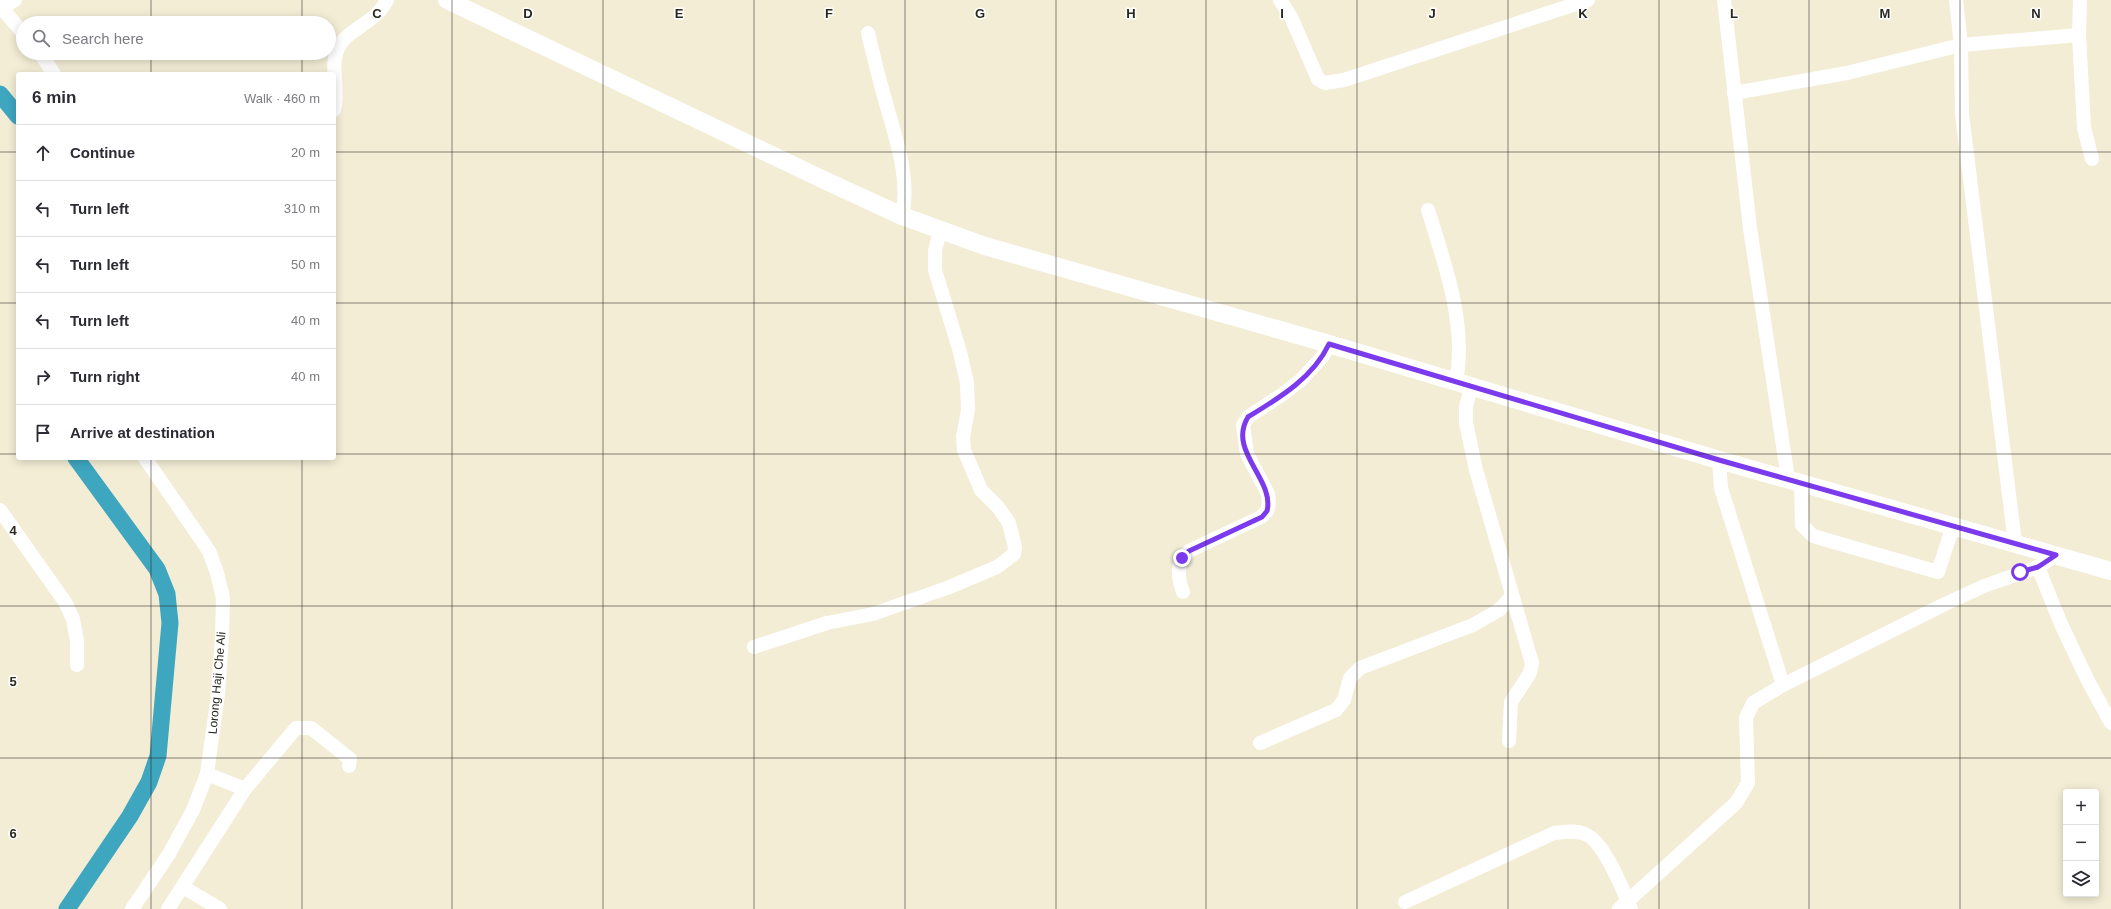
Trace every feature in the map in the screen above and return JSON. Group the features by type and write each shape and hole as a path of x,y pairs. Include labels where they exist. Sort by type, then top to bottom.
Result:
{"street":[{"path":"15,0 1,7 16,25"},
{"path":"336,56 338,47 346,38 375,16 387,0"},
{"path":"447,0 902,216 985,246 1329,344 1719,460 2111,571"},
{"path":"1280,0 1291,17 1313,70 1318,79 1325,83 1344,80 1588,0"},
{"path":"1724,0 1750,228 1802,525 1813,536 1938,572 1953,526"},
{"path":"1956,0 1961,45 1962,114 2015,543"},
{"path":"2080,0 2079,35 2084,128 2092,159"},
{"path":"868,33 897,145 904,180 905,202 902,216"},
{"path":"1734,93 1847,73 1961,45 2079,35"},
{"path":"45,60 53,72"},
{"path":"335,60 335,72"},
{"path":"1428,210 1442,254 1453,305 1466,407 1466,423 1476,470 1511,597 1532,663 1530,673 1511,702 1509,741"},
{"path":"754,647 827,623 873,614 947,588 997,567 1014,554 1015,547 1009,523 998,508 981,490 964,450 963,438 968,410 967,383 954,332 934,270 935,251 940,230"},
{"path":"1182,592 1178,579 1178,567 1182,558 1189,551 1262,517 1267,511 1268,494 1247,454 1243,425 1248,417 1301,380 1323,356 1329,344"},
{"name":"Lorong Haji Che Ali","path":"132,909 169,854 193,810 207,774 218,694 223,598 217,573 209,551 146,460"},
{"path":"1719,460 1721,488 1783,685"},
{"path":"0,510 65,602 73,620 77,641 77,665"},
{"path":"1405,902 1554,833 1573,831 1585,834 1596,841 1626,907 1736,803 1748,783 1746,718 1753,704 1783,685 1984,586 2038,567 2056,555"},
{"path":"2038,567 2061,624 2088,681 2111,723"},
{"path":"1260,743 1336,710 1344,700 1350,678 1360,668 1473,625 1499,610 1511,597"},
{"path":"168,909 245,789 296,728 311,728 350,759 349,766"},
{"path":"207,774 245,789"},
{"path":"183,887 220,909"}],"waterway":[{"path":"0,94 16,114"},
{"path":"67,909 130,816 149,782 158,756 170,623 167,594 157,569 77,460"}],"route":[{"path":"1182,558 1189,551 1262,517 1267,511 1269,504 1268,494 1247,454 1243,436 1243,425 1248,417 1283,394 1315,367 1329,344 1719,460 2056,555 2048,562 2038,567 2020,572"}]}
